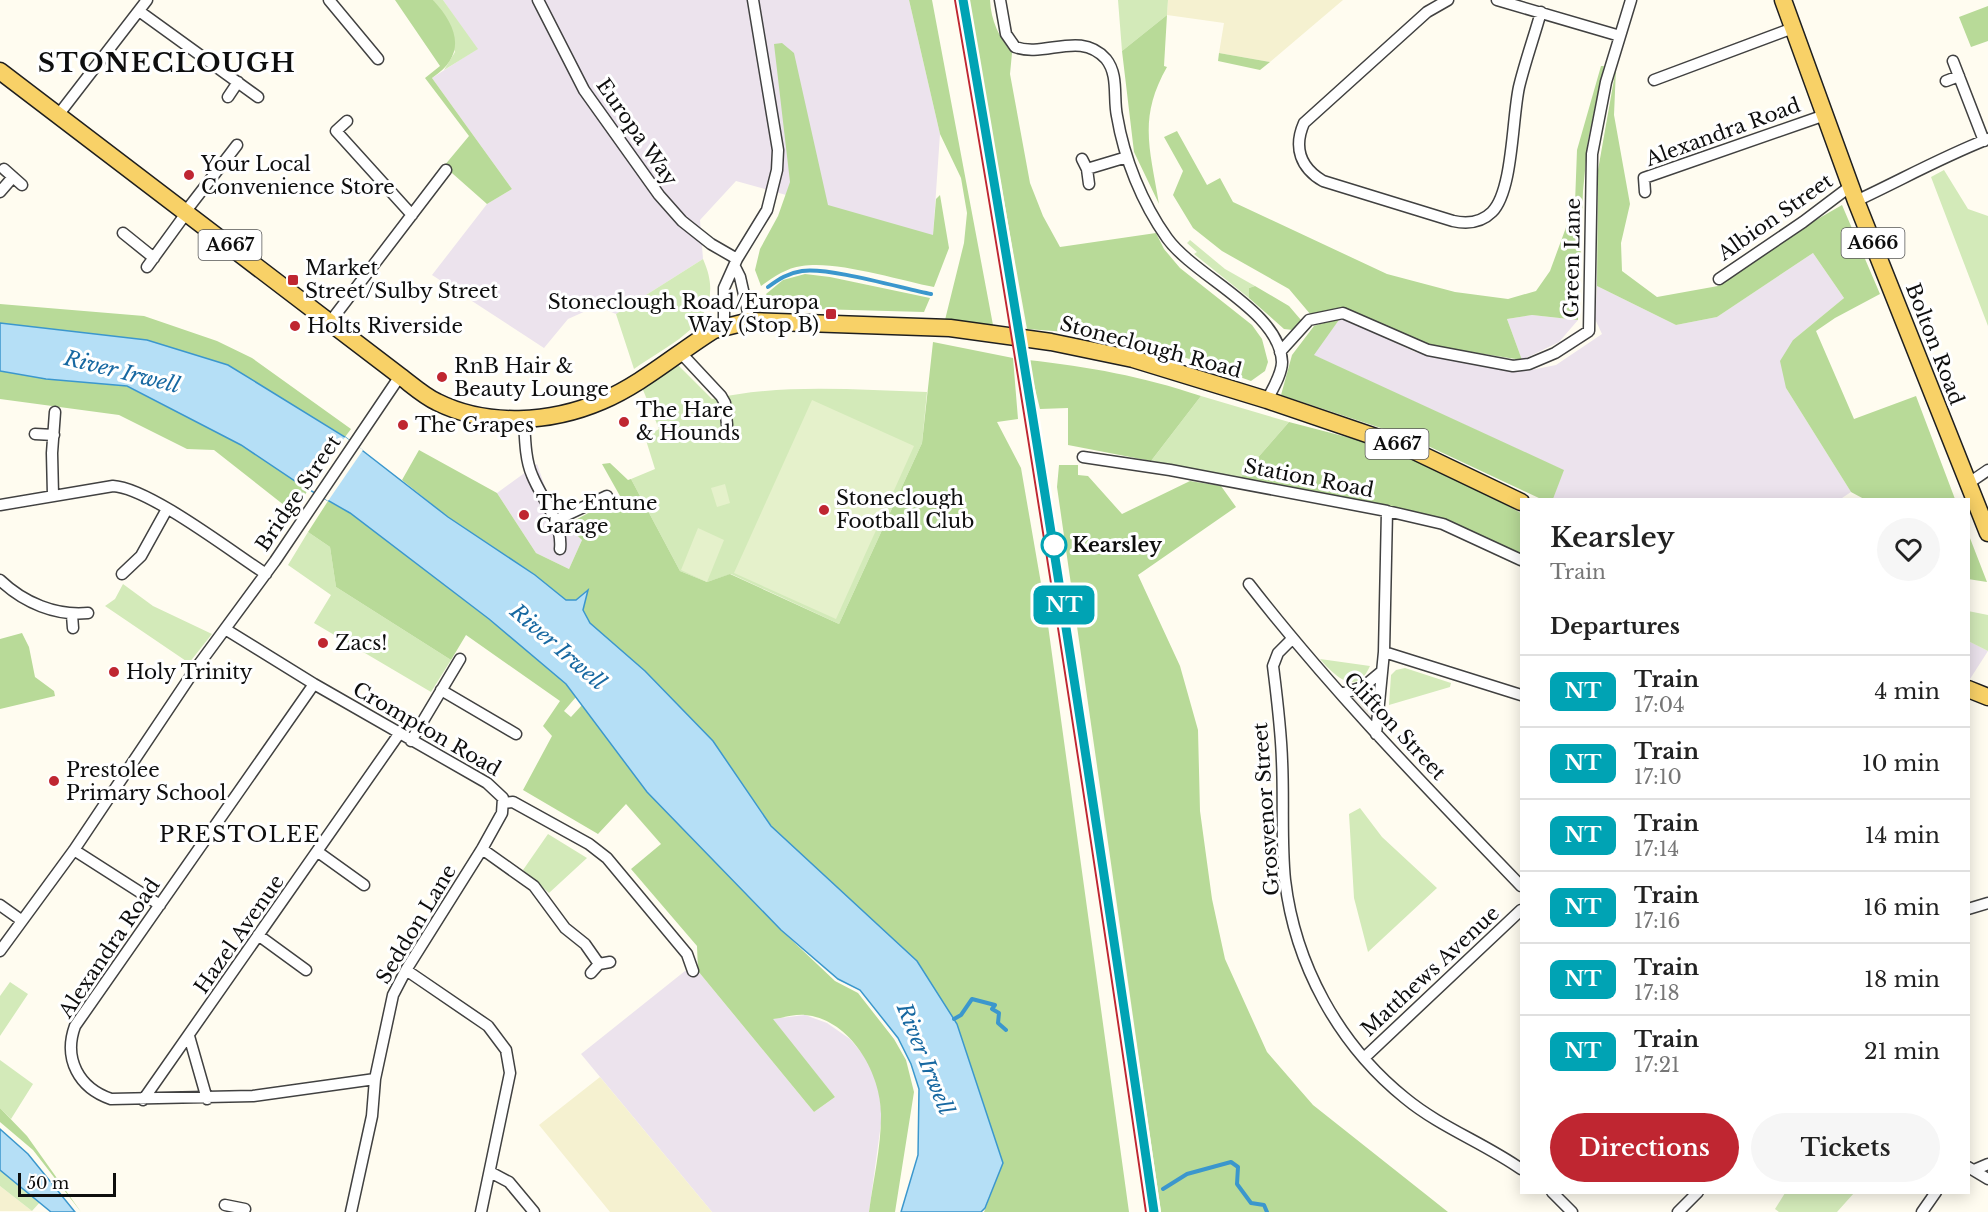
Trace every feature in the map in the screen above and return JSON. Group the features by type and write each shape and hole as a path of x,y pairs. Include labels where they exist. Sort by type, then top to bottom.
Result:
{"main road":[{"name":"Bolton Road","path":"1787,1 1793,28 1854,193 1988,533"},
{"name":"A667","path":"0,71 400,376 434,401 450,408 484,417 524,419 575,411 603,401 679,351 724,326 750,321"},
{"name":"Stoneclough Road","path":"750,321 929,326 1051,342 1133,359 1268,400 1408,448 1520,502"},
{"path":"1970,691 1988,697"}],"street":[{"path":"59,114 147,0"},
{"path":"329,0 378,59"},
{"name":"Europa Way","path":"538,0 584,90 659,195 682,220 736,263"},
{"path":"724,326 724,288 767,210 777,170 778,150 753,0"},
{"path":"1000,0 1006,34 1015,47 1029,50 1071,44 1090,48 1105,58 1114,78 1116,116 1130,168 1167,237 1190,264 1257,315 1280,352 1282,365 1268,400"},
{"path":"1448,0 1427,12 1304,123 1299,135 1298,147 1301,159 1314,176 1323,181 1454,221 1465,223 1485,218 1493,212 1504,190 1519,89 1541,12"},
{"path":"1497,0 1620,36 1631,0"},
{"path":"139,11 258,97"},
{"path":"1654,80 1793,28"},
{"name":"Green Lane","path":"1280,352 1310,320 1343,313 1428,351 1512,366 1529,364 1555,353 1589,331 1592,154 1606,82 1620,36"},
{"path":"1953,61 1986,140"},
{"path":"1946,81 1959,76"},
{"path":"228,97 238,82"},
{"name":"Alexandra Road","path":"1645,192 1644,178 1826,115"},
{"path":"347,121 336,131 412,215"},
{"name":"Albion Street","path":"1719,279 1803,222 1854,193 1921,171 1936,160 1986,140"},
{"path":"147,267 237,145"},
{"path":"1089,183 1084,164 1127,157"},
{"path":"4,169 22,185"},
{"path":"330,322 446,170"},
{"path":"0,192 13,177"},
{"path":"123,233 154,258"},
{"path":"736,263 750,321"},
{"path":"679,351 721,396 725,403 727,425"},
{"name":"Bridge Street","path":"0,951 74,850 225,629 266,574 400,376"},
{"path":"53,495 55,412"},
{"path":"524,419 531,473 555,520 561,537 560,549"},
{"path":"35,434 54,435"},
{"name":"Station Road","path":"1083,457 1170,470 1387,511 1443,525 1520,560"},
{"path":"1969,483 1988,470"},
{"path":"0,504 124,486 167,509 266,574"},
{"path":"555,520 607,496"},
{"path":"122,574 141,556 167,509"},
{"path":"1376,734 1384,652 1387,511"},
{"path":"125,554 133,563"},
{"path":"0,580 42,607 72,615 88,614"},
{"name":"Clifton Street","path":"1249,584 1292,639 1376,734 1520,885"},
{"path":"72,615 73,628"},
{"name":"Crompton Road","path":"225,629 399,734 487,783 499,793 504,803 513,802 589,844 607,858 687,954 693,971"},
{"name":"Grosvenor Street","path":"1292,639 1278,653 1274,666 1282,760 1285,879 1304,961 1325,1003 1364,1058 1405,1098 1449,1128 1520,1168"},
{"path":"1384,652 1520,695"},
{"path":"411,741 460,659"},
{"path":"1341,694 1363,687 1381,672"},
{"name":"Alexandra Road","path":"314,684 75,1026 70,1040 70,1054 75,1071 96,1094 111,1099 207,1099 253,1096 375,1079"},
{"path":"441,690 516,734"},
{"name":"Hazel Avenue","path":"143,1100 399,734"},
{"name":"Seddon Lane","path":"351,1212 372,1116 375,1079 387,1014 406,970 482,849 502,813 504,803"},
{"path":"482,849 534,886 565,928 585,944 595,969 610,962"},
{"path":"74,850 160,905"},
{"path":"318,852 364,885"},
{"path":"1970,908 1988,903"},
{"path":"0,905 21,920"},
{"name":"Matthews Avenue","path":"1364,1058 1520,911"},
{"path":"258,935 306,970"},
{"path":"406,970 488,1026 506,1050 510,1073 481,1212"},
{"path":"189,1036 207,1099"},
{"path":"1971,1168 1988,1164"},
{"path":"1971,1168 1988,1179"},
{"path":"490,1172 509,1182 534,1212"},
{"path":"1554,1194 1572,1212"},
{"path":"1678,1212 1696,1194"},
{"path":"1922,1212 1935,1194"}],"shaded area":[{"path":"443,0 909,0 940,134 933,236 736,181 700,220 703,259 616,314 597,306 568,319 544,348 432,275 487,204 512,189 432,78 477,49"},
{"path":"1168,0 1343,0 1270,62 1219,53 1224,23 1167,15"},
{"path":"1813,253 1844,298 1793,340 1786,388 1851,492 1842,498 1553,498 1563,470 1313,355 1341,317 1415,352 1526,371 1556,365 1602,334 1595,319 1597,286 1676,325 1717,317"},
{"path":"1532,315 1578,320 1559,342 1522,360 1507,319"},
{"path":"537,464 545,487 566,525 582,540 569,569 536,553 497,493"},
{"path":"1970,642 1988,651 1970,679"},
{"path":"1373,689 1372,719 1370,720 1352,697"},
{"path":"685,971 698,971 814,1112 835,1097 772,1019 805,1015 827,1023 850,1039 866,1058 878,1085 882,1116 869,1212 712,1212 581,1054"},
{"path":"600,1077 712,1212 610,1212 539,1125"},
{"path":"0,1186 32,1211 0,1211"}],"green space":[{"path":"395,0 433,0 442,10 453,30 454,50 450,60 432,78 512,189 487,204 444,166 469,136 425,78 440,66"},
{"path":"433,0 443,0 478,49 444,70 455,52"},
{"path":"909,0 932,0 993,325 945,320 964,243 967,213 961,178 940,134"},
{"path":"968,0 990,0 996,28 1012,53 1010,74 1030,183 1043,216 1060,247 1156,233 1164,249 1180,268 1252,325 1262,339 1268,362 1265,371 1251,381 1161,349 1093,334 1027,329"},
{"path":"1118,0 1168,0 1167,15 1122,51"},
{"path":"1988,6 1988,41 1971,47 1959,17"},
{"path":"1167,15 1164,66 1167,67 1152,102 1149,118 1150,150 1159,204 1134,152 1122,51"},
{"path":"782,43 794,53 828,205 933,235 936,199 940,195 949,248 934,287 849,268 816,265 802,266 780,273 761,286 755,270 760,249 778,216 790,182 774,44"},
{"path":"1219,53 1270,62 1260,70 1218,61"},
{"path":"1601,66 1604,66 1588,140 1583,191 1578,320 1532,315 1507,319 1522,360 1426,345 1342,308 1311,315 1289,289 1222,251 1193,228 1173,195 1183,171 1164,137 1177,131 1207,185 1220,178 1233,202 1387,274 1455,292 1508,299 1536,291 1550,271 1575,203 1577,150"},
{"path":"1616,68 1614,115 1630,204 1621,243 1622,271 1657,297 1718,286 1797,231 1842,205 1880,294 1816,331 1854,419 1916,396 1955,498 1862,498 1851,492 1786,388 1780,361 1793,340 1844,298 1813,253 1717,317 1676,325 1597,286 1598,170"},
{"path":"1944,170 1968,209 1988,216 1988,326 1931,177"},
{"path":"1190,240 1225,269 1255,286 1249,288 1249,298 1194,254 1197,252 1187,243"},
{"path":"703,259 710,280 710,297 704,313 681,337 634,369 616,314"},
{"path":"805,274 930,298 924,312 780,308 772,303 766,294 783,280"},
{"path":"1255,286 1289,306 1301,320 1293,330 1284,329 1249,298 1249,288"},
{"path":"0,304 144,316 217,341 252,358 351,429 345,437 228,365 147,340 0,323"},
{"path":"1341,317 1314,355 1564,470 1553,498 1539,498 1411,438 1281,395 1292,355 1314,326"},
{"path":"933,342 1013,358 1018,419 997,422 1021,468 1047,618 1129,1212 984,1212 1003,1163 713,741 645,671 590,623 583,611 587,590 576,600 566,600 535,575 448,517 402,480 419,450 497,493 536,553 569,569 582,540 566,525 620,496 602,464 610,463 628,480 631,479 680,571 707,582 730,574 839,624 922,443"},
{"path":"1028,360 1115,373 1201,396 1151,461 1068,445 1068,408 1040,409"},
{"path":"674,361 712,399 792,389 927,392 922,443 839,624 731,574 707,582 680,571 631,479 655,469 645,437 659,429 641,385"},
{"path":"0,371 46,379 126,386 241,445 309,488 294,513 214,450 187,449 119,415 0,399"},
{"path":"1201,396 1289,422 1240,478 1151,461"},
{"name":"Stoneclough Football Club","path":"812,400 914,446 836,619 734,573"},
{"path":"1289,422 1381,446 1435,467 1520,512 1520,554 1444,520 1240,478"},
{"path":"1059,465 1078,465 1078,475 1088,476 1122,514 1190,481 1221,486 1236,507 1138,575 1180,666 1198,730 1200,811 1212,899 1225,959 1267,1052 1313,1105 1448,1212 1161,1212 1057,487"},
{"path":"725,484 730,503 717,507 711,488"},
{"path":"328,501 350,513 489,619 566,684 576,697 564,711 571,717 582,705 647,792 781,930 835,981 858,993 894,1039 906,1060 914,1092 895,1212 869,1212 881,1128 880,1100 870,1067 850,1038 822,1019 801,1015 773,1019 835,1097 814,1112 698,971 697,946 631,869 661,844 626,804 598,834 523,790 552,736 543,726 560,701 466,635 451,660 336,587 330,547 308,532"},
{"path":"698,528 724,540 707,582 681,570"},
{"path":"308,532 330,547 336,587 451,660 431,692 314,623 331,595 288,565"},
{"path":"1970,538 1987,582 1970,579"},
{"path":"123,584 153,606 212,634 189,663 105,606 115,599"},
{"path":"1970,611 1988,615 1988,651 1970,642"},
{"path":"22,633 29,647 35,677 54,691 55,696 0,709 0,639"},
{"path":"1320,659 1370,666 1364,676 1352,682 1338,677"},
{"path":"1405,668 1451,683 1450,687 1389,705 1391,675 1396,670"},
{"path":"1360,808 1382,837 1437,888 1368,952 1354,898 1349,814"},
{"path":"548,834 587,858 549,893 523,870"},
{"path":"10,982 28,994 0,1036 0,996"},
{"path":"0,1060 33,1084 11,1119 0,1108"},
{"path":"0,1108 27,1136 81,1212 33,1150 0,1122"},
{"path":"0,1170 41,1201 32,1211 0,1186"},
{"path":"1784,1194 1853,1194 1837,1212 1779,1212 1775,1209"}],"water":[{"name":"River Irwell","path":"0,323 147,340 228,365 345,437 448,517 535,575 566,600 576,600 588,590 583,610 590,623 645,671 713,741 771,826 917,961 957,1024 1003,1163 985,1208 981,1212 901,1212 918,1155 919,1089 911,1064 898,1038 860,990 838,979 781,930 647,792 566,684 489,619 350,513 301,485 241,445 127,386 46,379 0,371"},
{"path":"0,1129 28,1154 75,1212 51,1212 0,1170"}],"pier":[{"path":"345,437 363,450 328,501 309,488"}],"waterway":[{"path":"768,287 792,273 814,271 847,275 931,294"},
{"path":"954,1019 961,1015 972,999 995,1005 992,1009 999,1013 998,1023 1006,1030"},
{"path":"1163,1189 1187,1174 1231,1162 1238,1167 1237,1184 1251,1203 1264,1205 1267,1212"}],"railway":[{"path":"956,0 1056,605 1147,1212"}],"train":[{"name":"NT","path":"963,0 1025,360 1074,671 1154,1212"}],"place":[{"name":"Your Local Convenience Store","path":"189,175"},
{"name":"Market Street/Sulby Street","path":"293,280"},
{"name":"Stoneclough Road/Europa Way (Stop B)","path":"831,314"},
{"name":"Holts Riverside","path":"295,326"},
{"name":"RnB Hair & Beauty Lounge","path":"442,377"},
{"name":"The Hare & Hounds","path":"624,422"},
{"name":"The Grapes","path":"403,425"},
{"name":"Stoneclough Football Club","path":"824,510"},
{"name":"The Entune Garage","path":"524,515"},
{"name":"Kearsley","path":"1054,545"},
{"name":"Zacs!","path":"323,643"},
{"name":"Holy Trinity","path":"114,672"},
{"name":"Prestolee Primary School","path":"54,781"}],"district":[{"name":"STONECLOUGH","path":"167,63"},
{"name":"PRESTOLEE","path":"240,834"}]}
